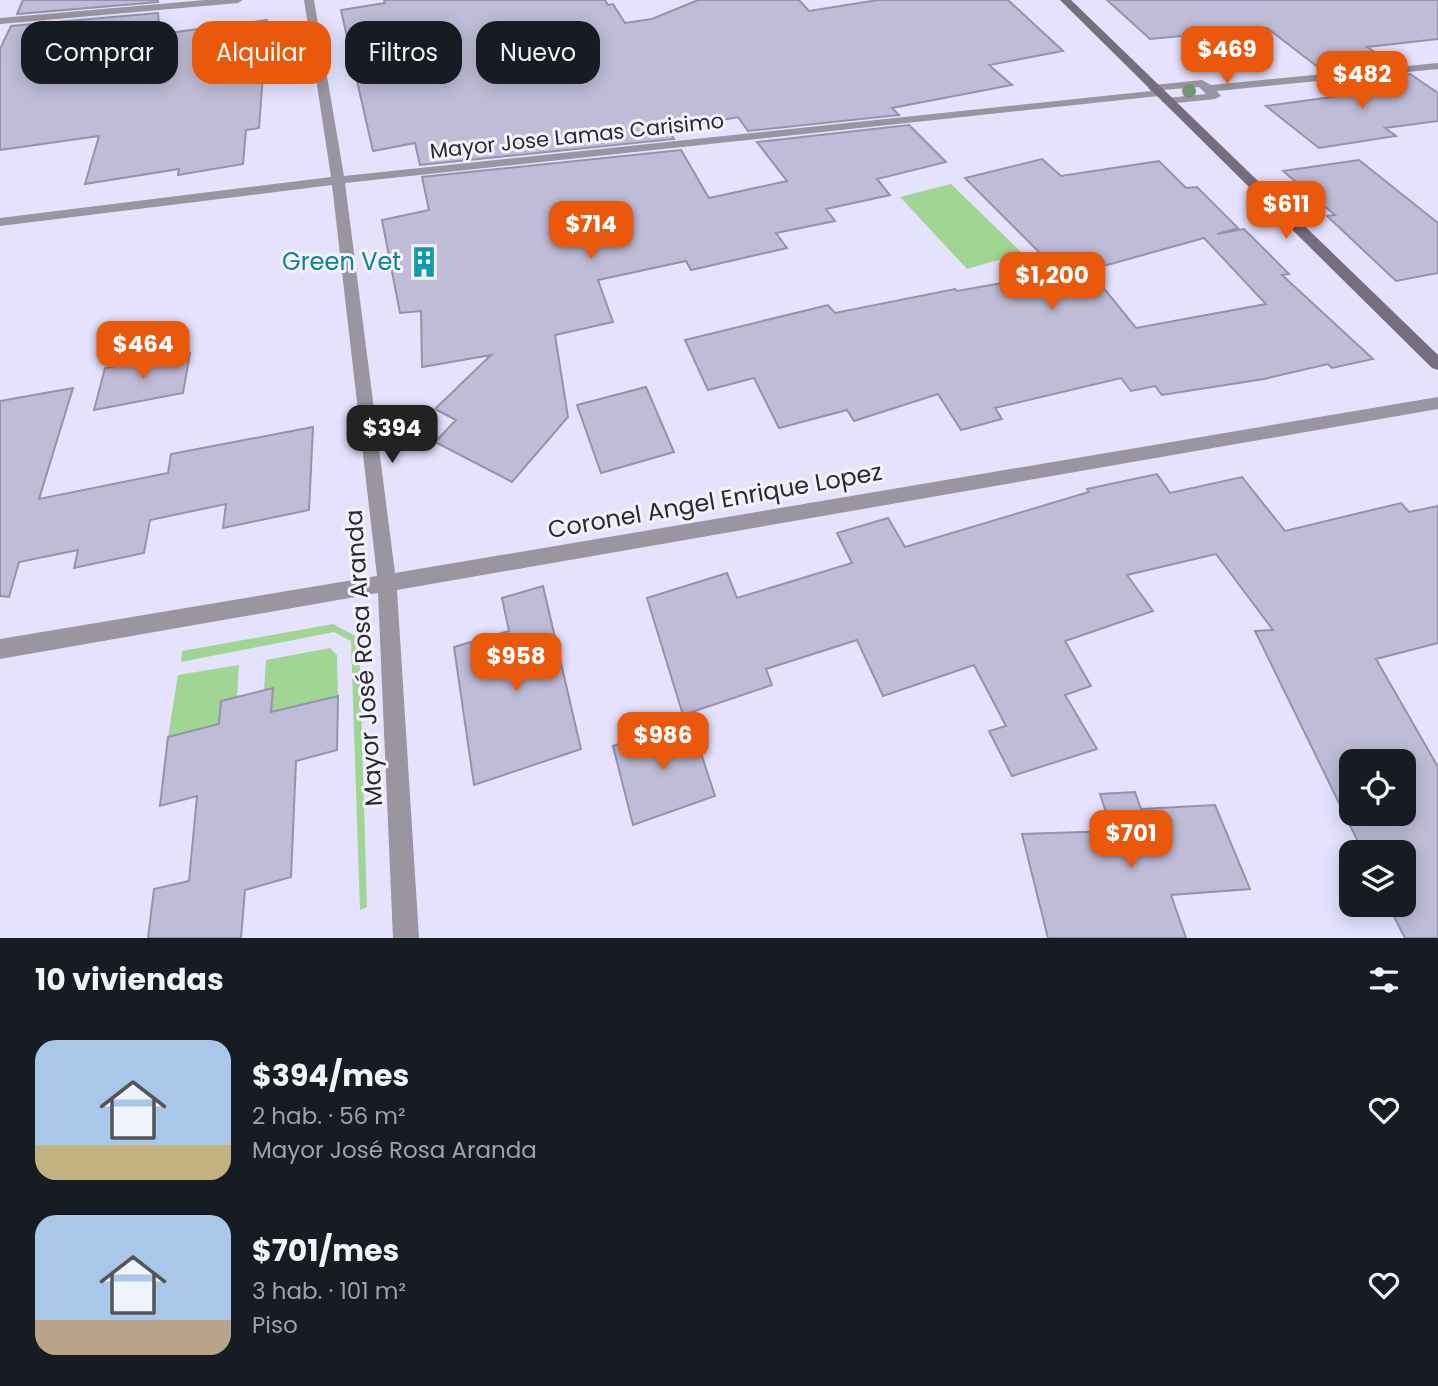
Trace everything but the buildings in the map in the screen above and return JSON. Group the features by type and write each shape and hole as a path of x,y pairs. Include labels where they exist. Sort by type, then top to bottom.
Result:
{"main road":[{"path":"1065,0 1438,364"}],"street":[{"path":"0,21 238,0"},
{"name":"Mayor José Rosa Aranda","path":"309,0 338,180 387,582 406,938"},
{"name":"Mayor Jose Lamas Carisimo","path":"1208,89 1438,66"},
{"name":"Mayor Jose Lamas Carisimo","path":"0,222 338,180 1160,94 1215,96 1202,83 1160,94"},
{"name":"Coronel Angel Enrique Lopez","path":"0,649 1438,403"}],"green space":[{"path":"951,184 1022,253 967,269 900,197"},
{"path":"333,624 359,638 367,907 360,910 351,641 334,632 181,662 182,651"},
{"path":"330,648 337,655 338,696 271,712 273,688 264,690 266,660"},
{"path":"239,665 237,697 221,701 219,724 168,737 178,675"}],"place":[{"name":"Green Vet","path":"424,262"}]}
